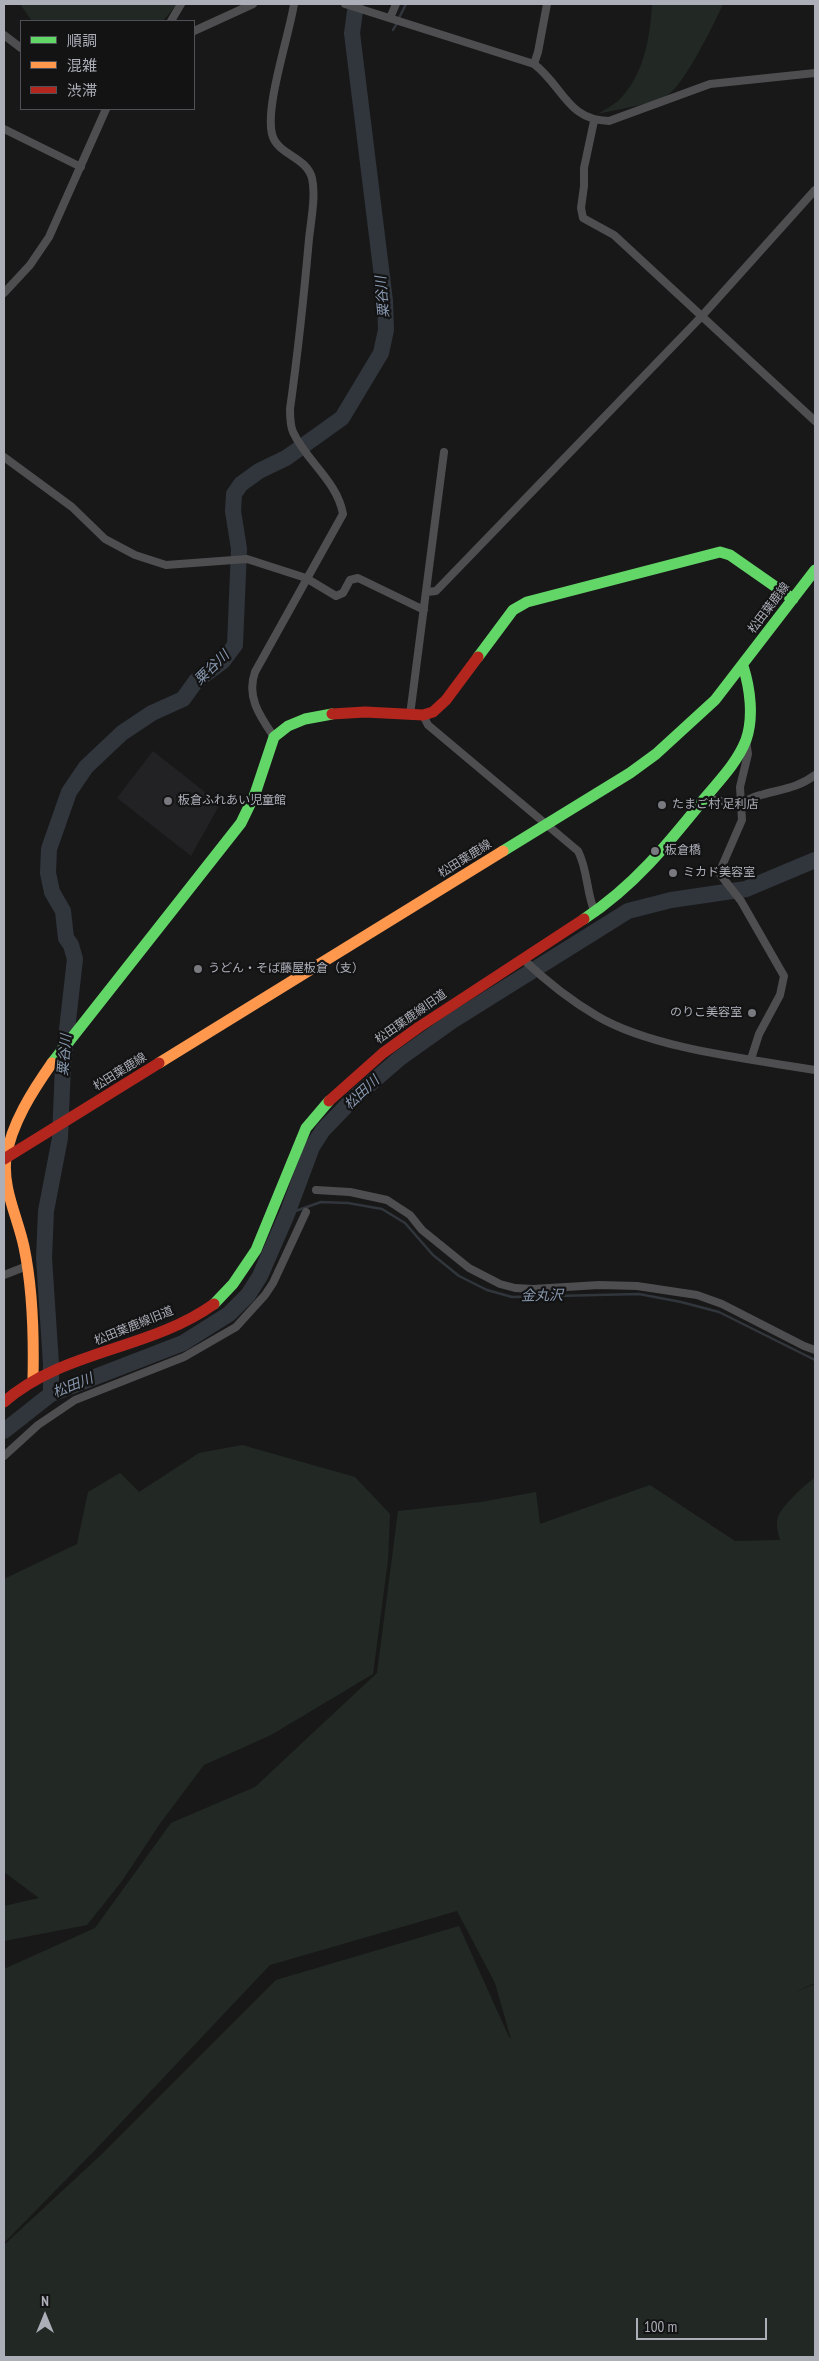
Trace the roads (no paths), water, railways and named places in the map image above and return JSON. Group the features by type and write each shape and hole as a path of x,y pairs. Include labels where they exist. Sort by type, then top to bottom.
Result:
{"street":[{"path":"172,20 181,4"},
{"path":"195,31 253,4"},
{"path":"274,737 251,697 250,684 306,578 343,514 338,495 296,436 290,420 313,197 312,178 300,160 277,144 272,134 272,105 294,4"},
{"path":"344,4 534,64 543,70 580,114 594,121 609,121 710,84 815,73"},
{"path":"390,18 396,4"},
{"path":"534,64 547,4"},
{"path":"4,35 20,47"},
{"path":"4,293 30,265 49,237 82,167 106,110"},
{"path":"594,121 584,168 581,208 583,218 614,235 815,421"},
{"path":"4,128 82,167"},
{"path":"427,592 436,591 701,317 815,190"},
{"path":"410,715 444,452"},
{"path":"4,457 72,507 105,540 136,555 166,565 232,558 246,559 306,578 340,596 350,580 358,578 424,610"},
{"path":"4,1402 36,1378 35,1320 24,1245 9,1191 4,1158 12,1135 28,1101 59,1055 241,823 255,794 274,737 289,725 320,715 423,715 434,712 446,700 513,610 527,602 720,552 730,555 793,599"},
{"name":"松田葉鹿線","path":"4,1158 630,773 656,754 715,700 815,570"},
{"name":"松田葉鹿線旧道","path":"36,1378 152,1336 216,1302 240,1275 256,1250 296,1148 306,1128 324,1105 360,1072 395,1044 595,913 620,894 650,865 734,762 746,740 749,723 750,688 743,666"},
{"path":"423,715 428,725 578,851 585,864 587,892 595,913"},
{"path":"746,740 748,754 740,781 740,826 718,872 741,901 784,976 780,995 759,1034 751,1059"},
{"path":"704,797 720,801 741,802 760,795 792,789 815,775"},
{"path":"524,960 547,981 580,1005 622,1028 673,1044 815,1070"},
{"path":"316,1190 350,1192 387,1200 410,1215 422,1230 469,1268 500,1284 515,1288 533,1289 598,1285 637,1286 690,1293 722,1304 815,1350"},
{"path":"4,1456 38,1425 75,1400 184,1357 236,1327 265,1295 273,1283 306,1212"},
{"path":"4,1275 27,1266"}],"waterway":[{"name":"粟谷川","path":"51,1394 51,1364 44,1258 46,1211 60,1138 63,1065 75,959 71,945 66,938 63,911 52,892 48,873 49,849 69,792 86,767 122,733 152,713 183,699 196,681 223,661 235,645 239,549 233,511 234,494 241,484 259,471 286,458 342,418 381,353 386,330 385,301 352,33 356,4"},
{"path":"399,18 406,4"},
{"path":"393,30 397,23"},
{"name":"松田川","path":"4,1431 51,1394 183,1343 229,1314 248,1295 260,1276 287,1214 312,1147 323,1130 355,1097 400,1058 452,1021 628,911 671,900 746,889 815,860"},
{"name":"金丸沢","path":"287,1214 321,1202 348,1203 382,1209 405,1223 433,1255 459,1276 487,1290 512,1297 639,1294 681,1302 719,1312 815,1360"}],"place":[{"name":"板倉ふれあい児童館","path":"168,801"},
{"name":"たまご村 足利店","path":"662,805"},
{"name":"板倉橋","path":"655,851"},
{"name":"ミカド美容室","path":"673,873"},
{"name":"うどん・そば藤屋板倉（支）","path":"198,969"},
{"name":"のりこ美容室","path":"752,1013"}]}
